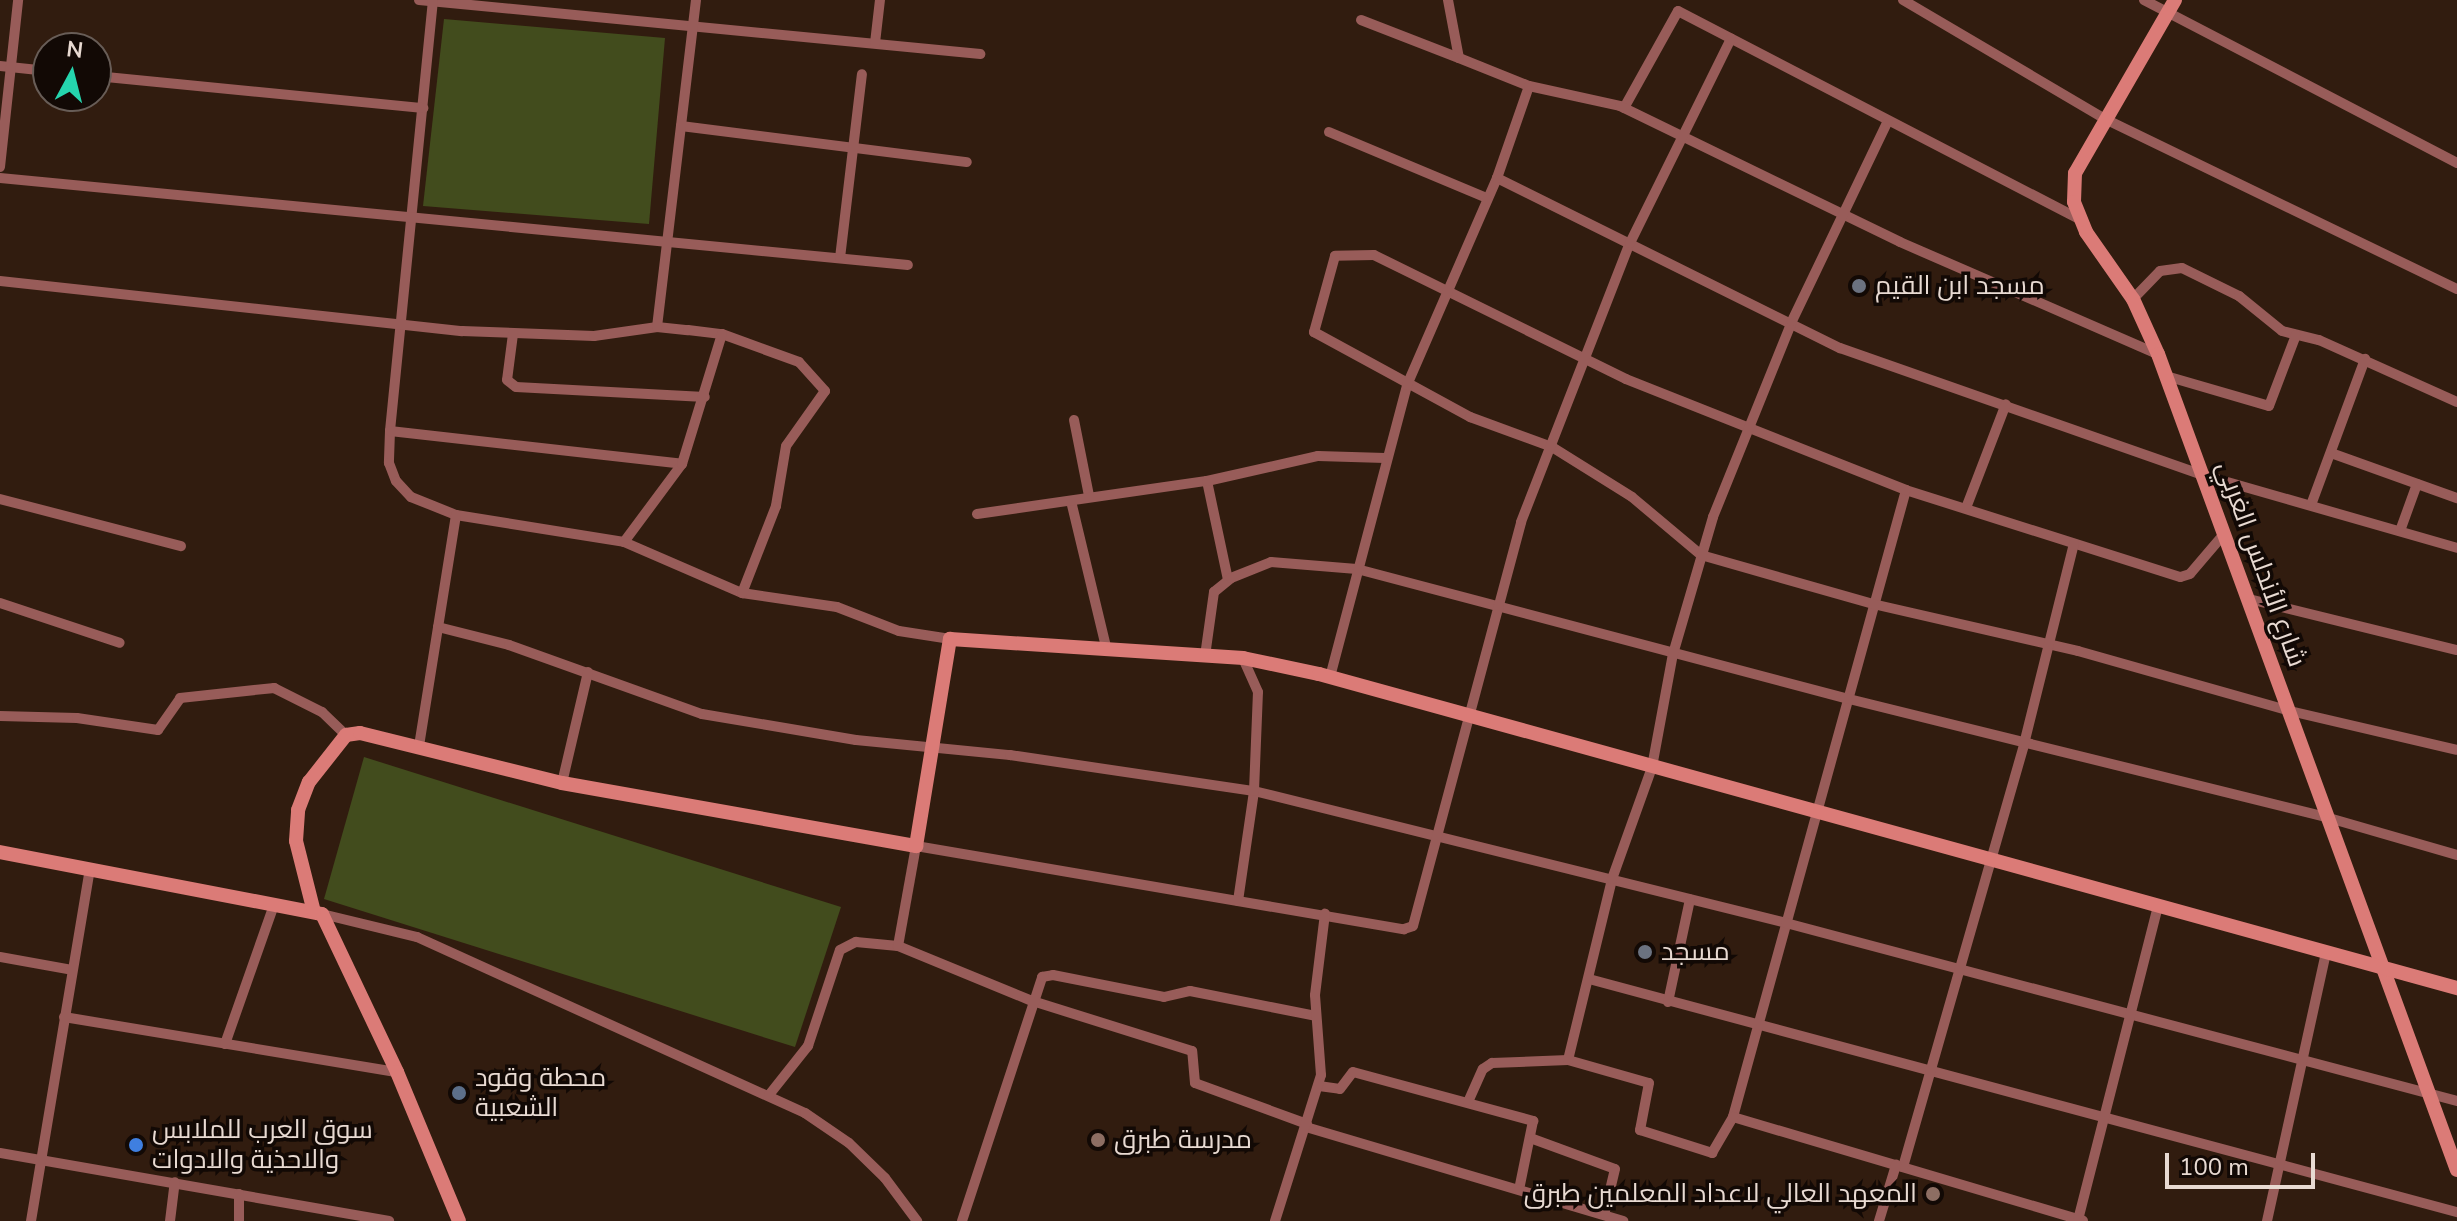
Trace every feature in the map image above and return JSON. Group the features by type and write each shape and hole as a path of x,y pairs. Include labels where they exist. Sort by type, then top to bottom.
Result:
{"street":[{"path":"0,167 18,0"},
{"path":"419,0 980,54"},
{"path":"657,327 696,0"},
{"path":"875,43 880,0"},
{"path":"1448,0 1459,58"},
{"path":"1624,108 1683,0"},
{"path":"1903,0 2103,118 2457,289"},
{"path":"2144,0 2171,6 2457,163"},
{"path":"433,1 411,215 404,325 390,431 389,463 396,481 411,497 456,515 624,542 742,593 837,607 899,631 950,639 1243,658 1330,677 1813,813 2457,988"},
{"name":"شارع الأندلس الغربي","path":"2171,6 2103,118 2075,173 2079,219 2133,299 2158,354 2457,1170"},
{"path":"1678,11 2079,219"},
{"path":"1361,20 1529,86 1624,108 1841,212 2158,354"},
{"path":"0,716 77,718 158,730 180,698 274,688 322,712 346,735 387,737 562,783 1404,929 1413,926 1440,838 1521,522 1587,361 1630,243 1731,39"},
{"path":"0,66 32,69"},
{"path":"840,258 862,74"},
{"path":"112,78 423,108"},
{"path":"1330,677 1385,458 1407,385 1497,178 1529,86"},
{"path":"1568,1060 1612,879 1652,767 1673,654 1701,555 1745,430 1841,212 1888,121"},
{"path":"681,126 967,162"},
{"path":"1329,132 1487,198"},
{"path":"0,178 666,239 908,265"},
{"path":"1497,178 1792,321 1840,348 2203,475 2457,548"},
{"path":"2224,534 2190,574 2180,577 1906,490 1745,430 1587,361 1374,255 1335,256 1314,334 1478,420 1552,447 1641,504 1701,555 1873,604 2048,644 2290,711 2457,750"},
{"path":"2133,299 2160,271 2182,268 2239,296 2282,331 2365,359 2457,402"},
{"path":"0,281 513,334 594,336 657,327 722,334 799,362 825,391 786,446 776,506 742,593"},
{"path":"513,334 507,380 516,387 705,397"},
{"path":"624,542 682,464 722,334"},
{"path":"2166,376 2269,406 2296,335"},
{"path":"2311,505 2365,359"},
{"path":"1966,508 2006,404"},
{"path":"1074,420 1089,496"},
{"path":"390,431 682,464"},
{"path":"2331,453 2457,498"},
{"path":"977,514 1207,481 1318,456 1385,458"},
{"path":"1207,481 1228,580"},
{"path":"2400,531 2417,484"},
{"path":"1468,1102 1483,1069 1492,1063 1568,1060 1648,1082 1640,1130 1712,1153 1733,1117 1761,1027 1813,813 1906,490"},
{"path":"0,499 181,546"},
{"path":"1071,501 1107,651"},
{"path":"419,746 456,515"},
{"path":"1879,1221 1900,1166 1959,971 2024,744 2074,544"},
{"path":"1205,656 1214,592 1228,580 1271,562 1357,569 1498,603 1673,654 2024,744 2329,818 2457,855"},
{"path":"2249,599 2457,650"},
{"path":"0,603 120,643"},
{"path":"438,627 588,672 702,714 856,740 933,746 1254,791 1786,923 2457,1101"},
{"path":"898,946 950,639"},
{"path":"1238,901 1254,791 1258,692 1243,658"},
{"path":"562,783 588,672"},
{"path":"346,735 309,782 298,810 296,841 318,913 397,1072 459,1221"},
{"path":"0,852 318,913 417,937 769,1095 849,1143 885,1178 917,1221"},
{"path":"31,1221 90,870"},
{"path":"1668,1002 1690,899"},
{"path":"225,1044 274,905"},
{"path":"1733,1117 2080,1220 2158,906"},
{"path":"1275,1221 1319,1086 1316,1016 1325,914"},
{"path":"769,1095 808,1046 840,950 856,942 898,946 1032,1001 1192,1051 1195,1083 1307,1125 1623,1221"},
{"path":"2267,1221 2326,953"},
{"path":"0,957 72,970"},
{"path":"962,1221 1032,1001 1047,974 1164,997 1190,991 1316,1016"},
{"path":"1589,979 2457,1212"},
{"path":"64,1017 397,1072"},
{"path":"1319,1086 1340,1089 1353,1072 1533,1121 1533,1139 1519,1190"},
{"path":"1533,1139 1615,1169 1604,1215"},
{"path":"0,1153 389,1221"},
{"path":"170,1221 175,1182"},
{"path":"239,1194 239,1221"}],"green space":[{"path":"444,19 665,38 649,224 423,206"},
{"path":"364,757 841,907 795,1047 324,899"}],"place":[{"name":"مسجد ابن القيم","path":"1859,286"},
{"name":"مسجد","path":"1645,952"},
{"name":"محطة وقود الشعبية","path":"459,1093"},
{"name":"مدرسة طبرق","path":"1098,1140"},
{"name":"سوق العرب للملابس والاحذية والادوات","path":"136,1145"},
{"name":"المعهد العالي لاعداد المعلمين طبرق","path":"1933,1194"}]}
